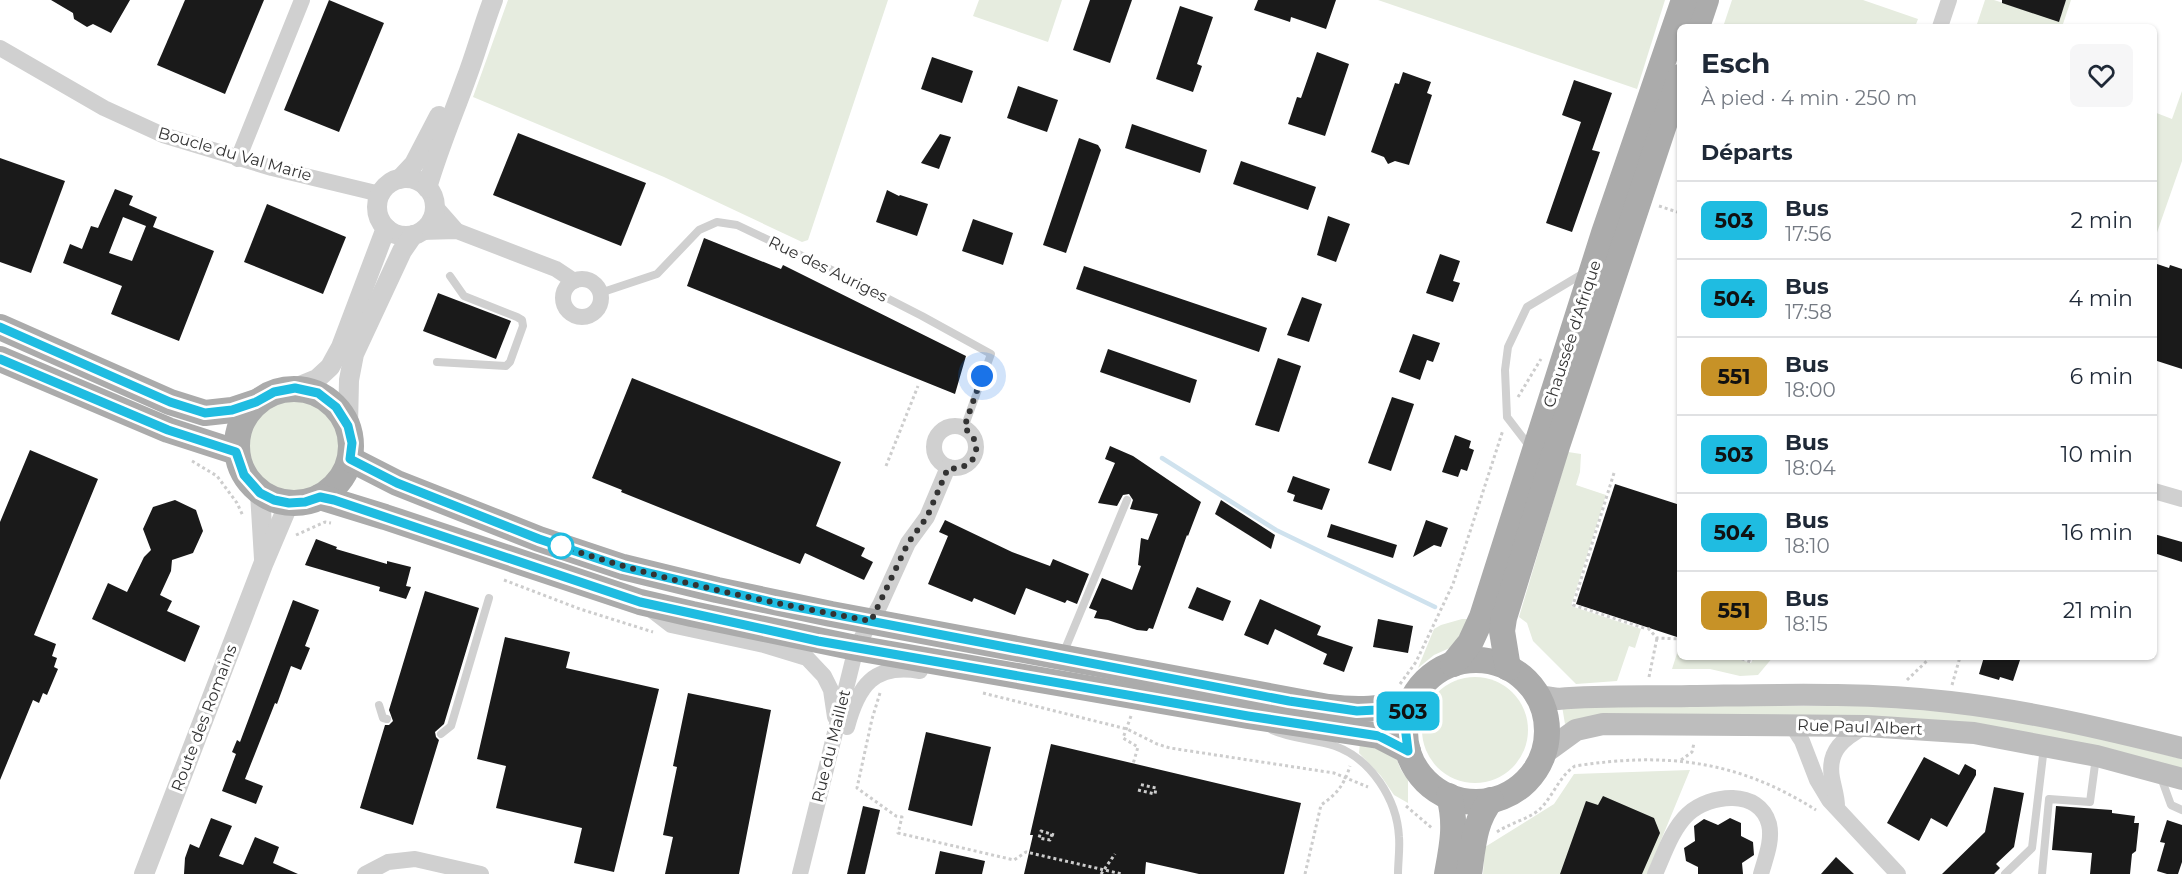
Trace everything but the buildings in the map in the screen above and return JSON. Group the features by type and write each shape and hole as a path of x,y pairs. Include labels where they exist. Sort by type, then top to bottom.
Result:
{"main road":[{"name":"Chaussée d'Afrique","path":"1453,664 1470,643 1482,616 1592,268 1684,0"},
{"path":"1698,24 1706,0"},
{"name":"Chaussée d'Afrique","path":"1508,668 1502,631 1504,618 1557,446 1677,86"},
{"path":"0,327 170,402 205,413 232,410 256,402 274,392 295,388 318,393 336,407 348,426 352,443 350,459 344,475 333,488 320,497 305,502 289,503 274,500 260,493 244,475 236,452 237,434 244,416 256,402"},
{"path":"0,359 168,430 236,452"},
{"path":"350,459 397,483 539,539 623,567 717,590 871,621 1328,707 1357,711 1376,710 1404,694 1418,690 1439,670 1453,664 1481,660 1495,662 1521,676 1538,696 1546,721 1546,744 1543,754 1523,784 1503,796 1491,800 1462,800 1449,796 1421,776 1408,751 1404,694"},
{"path":"320,497 375,513 640,602 856,648 1248,716 1379,736 1408,751"},
{"name":"Rue Paul Albert","path":"1538,696 1558,699 1808,695 1938,701 2016,711 2084,724 2182,748"},
{"name":"Rue Paul Albert","path":"1543,754 1576,730 1603,724 1866,726 1974,734 2097,756 2174,777"},
{"path":"1447,874 1454,835 1454,813 1449,796"},
{"path":"1469,874 1480,813 1491,800"}],"street":[{"path":"238,159 302,0"},
{"path":"400,179 414,164 432,133 455,78 480,33 494,0"},
{"path":"1941,24 1949,0"},
{"path":"348,426 349,380 354,354 402,250 417,233 428,225 433,216 431,197 444,136 467,78 480,33"},
{"name":"Boucle du Val Marie","path":"0,48 104,108 163,135 238,159 380,194"},
{"path":"457,231 419,182 400,179 392,182 380,194 377,203 378,212 386,228 394,233 404,236 457,231 556,269 574,281"},
{"path":"295,388 317,379 330,367 341,347 386,228"},
{"path":"574,281 592,282 600,293 600,304 592,314 581,317 566,308 563,296 574,281"},
{"path":"950,427 964,428 974,438 976,452 973,459 962,468 948,468 939,461 935,454 935,441 938,435 950,427"},
{"path":"871,621 908,543 927,517 948,468"},
{"path":"2157,492 2182,499"},
{"name":"Route des Romains","path":"260,493 264,562"},
{"name":"Route des Romains","path":"144,874 264,562 289,503"},
{"path":"640,602 671,625 764,645 807,658 824,676 831,690 837,727"},
{"name":"Rue du Maillet","path":"800,874 856,648 871,621"},
{"path":"824,777 843,743 856,698 863,688 878,675 900,669 958,677 1033,678"},
{"path":"1791,724 1802,741 1823,791 1852,827 1898,874"},
{"path":"1837,807 1831,771 1832,760 1841,742 1866,726"},
{"path":"1655,874 1663,842 1698,806 1725,797 1752,802 1762,811 1768,823 1770,834 1761,874"},
{"path":"365,874 388,862 415,859 481,874"}],"lane":[{"name":"Rue des Auriges","path":"600,293 657,274 699,230 717,222 737,225 922,315 991,354 964,428"},
{"path":"1534,453 1507,417 1505,370 1508,347 1527,308 1592,268"},
{"path":"437,362 506,366 510,362 524,326 522,320 517,317 464,296 450,276"},
{"path":"1062,657 1127,500"},
{"path":"441,734 451,726 489,598"},
{"path":"379,705 383,718 387,719"},
{"path":"1248,716 1281,734 1314,740 1345,750 1370,770 1389,798 1397,824 1398,874"},
{"path":"2005,874 2032,848 2044,746"},
{"path":"2042,874 2049,799 2090,802 2097,756"},
{"path":"2174,777 2163,783 2171,805 2182,810"}],"path":[{"path":"1668,208 1677,212"},
{"path":"1404,694 1416,662 1453,584 1507,417 1542,357"},
{"path":"886,466 918,386"},
{"path":"190,460 217,476 237,502 244,519"},
{"path":"1614,473 1573,605 1648,628 1657,638 1677,639"},
{"path":"291,541 297,534 325,522 337,525"},
{"path":"1649,682 1657,638"},
{"path":"1904,684 1928,660"},
{"path":"1951,687 1959,660"},
{"path":"878,675 880,697 872,719 857,788 896,816 902,817 898,833 1014,860 1026,852 1122,874"},
{"path":"1133,764 1138,747 1123,738 1136,696"},
{"path":"1138,784 1156,788 1155,794 1138,790"},
{"path":"1305,874 1321,805 1335,795 1344,784"},
{"path":"1041,831 1053,834 1050,840 1039,838 1041,831"},
{"path":"1101,874 1115,854"}],"shaded area":[{"path":"508,0 888,0 808,240 802,242 664,177 473,97"},
{"path":"979,0 1062,0 1048,42 973,16"},
{"path":"1378,0 1665,0 1637,89"},
{"path":"1732,0 1863,0 1918,19 1916,24 1724,24"},
{"path":"1985,0 1994,0 2059,21 2066,0 2071,0 2063,24 1977,24"},
{"path":"2182,91 2182,161 2157,232 2157,113 2172,119"},
{"path":"287,400 305,400 330,413 340,429 343,447 340,465 330,481 305,494 287,494 262,481 249,456 249,438 262,413"},
{"path":"1568,452 1581,454 1580,472 1576,485 1606,495 1571,606 1641,629 1635,648 1629,646 1617,681 1576,684 1533,641 1527,623 1519,617"},
{"path":"1462,619 1470,619 1452,647 1434,655 1418,668 1434,629"},
{"path":"1677,653 1677,660 1741,660 1751,663 1752,660 1770,660 1758,675 1740,676 1710,669 1672,669"},
{"path":"1475,677 1495,681 1512,693 1524,710 1528,730 1524,750 1512,767 1495,779 1475,783 1455,779 1438,767 1426,750 1422,730 1426,710 1438,693 1455,681"},
{"path":"1562,706 1867,706 1934,709 2047,725 2182,759 2182,769 2060,739 1585,717 1565,724"},
{"path":"1360,742 1395,755 1408,780 1408,803 1394,795 1381,776 1359,753"},
{"path":"1690,770 1647,874 1483,874 1485,847 1554,804 1574,774"}],"waterway":[{"path":"1162,458 1276,530 1435,607"}],"bus line":[{"name":"503","path":"0,327 170,402 205,413 232,410 256,402 274,392 295,388 318,393 336,407 348,426 352,443 350,459 365,469 539,539 623,567 775,603 1289,701 1357,711 1376,710 1410,703 1405,726 1408,751 1379,736 1248,716 856,648 640,602 334,500 320,497 305,502 289,503 274,500 260,493 244,475 236,452 168,430 0,359"}],"route":[{"path":"561,546 623,567 717,590 871,621 908,543 927,517 948,468 962,468 973,459 976,452 974,438 964,428 982,376"}]}
